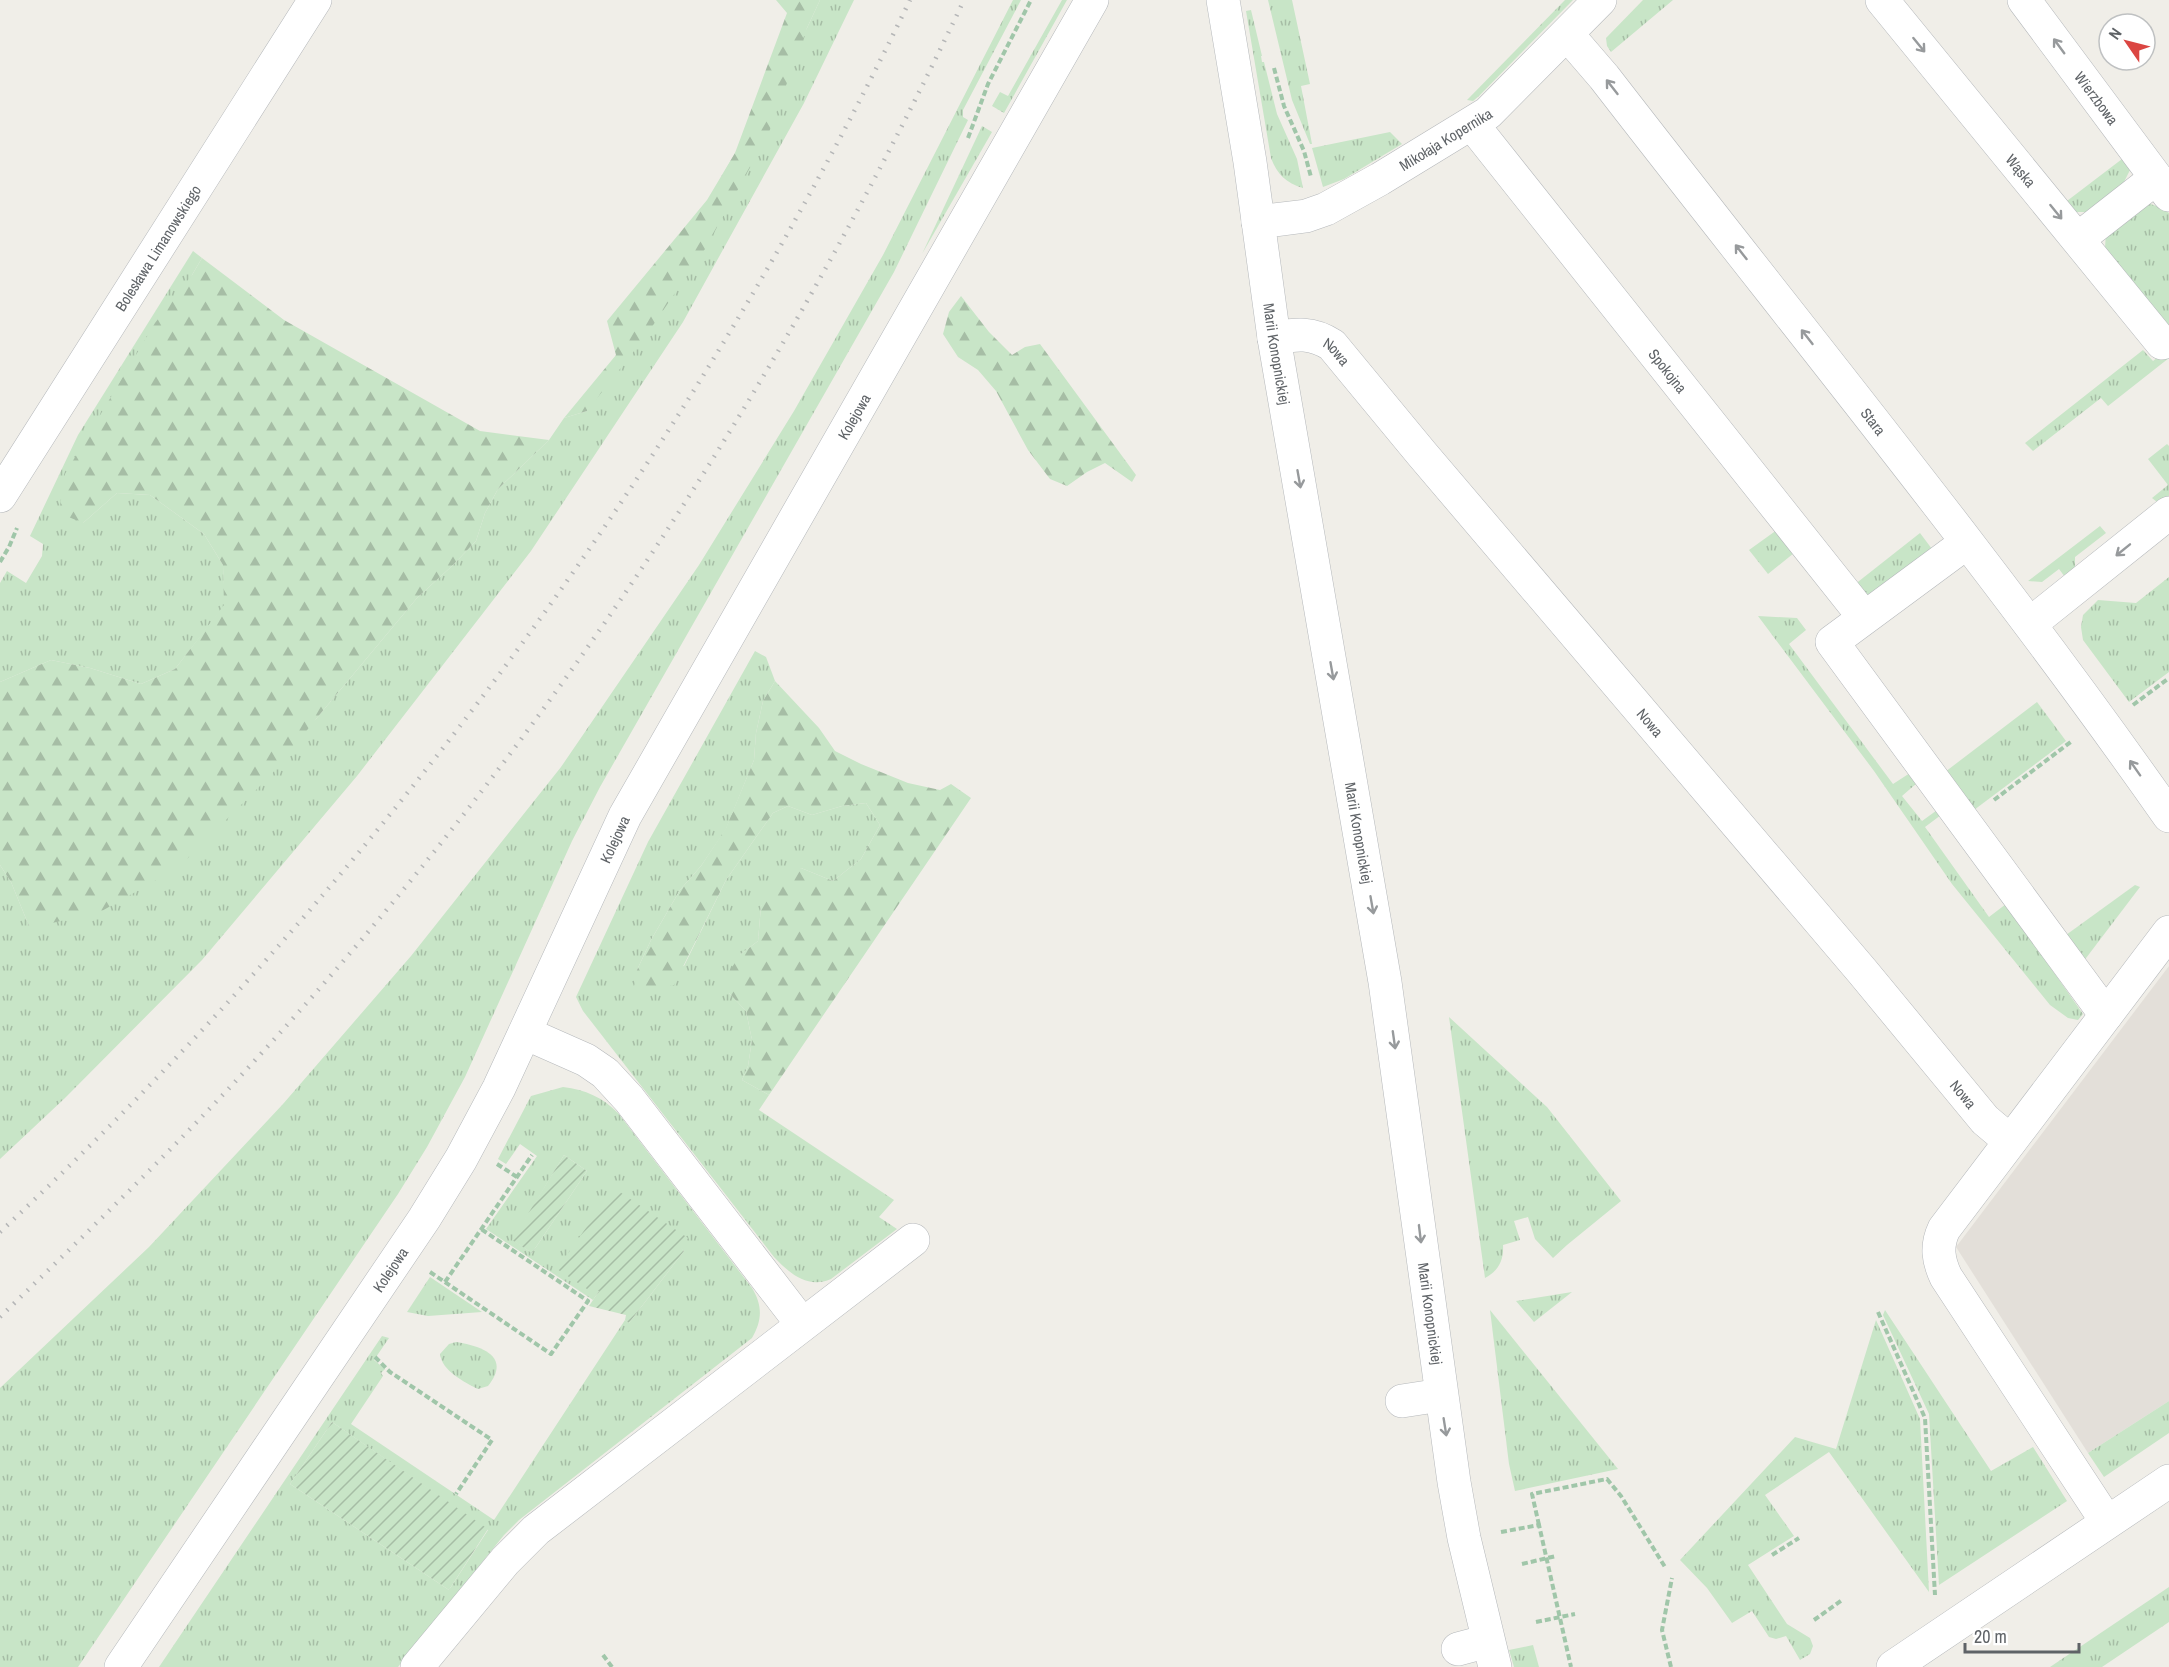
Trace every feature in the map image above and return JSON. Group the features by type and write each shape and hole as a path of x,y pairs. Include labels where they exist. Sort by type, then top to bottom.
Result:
{"street":[{"name":"Bolesława Limanowskiego","path":"0,496 315,0"},
{"name":"Kolejowa","path":"121,1667 443,1189 478,1129 525,1034 625,816 1092,0"},
{"name":"Marii Konopnickiej","path":"1223,0 1274,338 1385,982 1441,1395 1480,1652"},
{"name":"Mikołaja Kopernika","path":"1258,222 1306,216 1326,209 1472,124 1505,97 1600,0"},
{"name":"Wąska","path":"1882,0 2162,343"},
{"name":"Wierzbowa","path":"2024,0 2162,186"},
{"name":"Stara","path":"1567,34 1604,77 2030,624 2169,816"},
{"name":"Spokojna","path":"1472,124 1864,617"},
{"path":"2078,239 2162,186"},
{"name":"Nowa","path":"1274,338 1299,334 1311,335 1332,345 1862,971 1985,1120 2010,1142"},
{"path":"2030,624 2169,513"},
{"path":"1966,543 1832,642 2106,1015"},
{"path":"2107,1522 1946,1277 1940,1265 1938,1249 1944,1228 2169,932"},
{"path":"525,1034 586,1060 605,1073 621,1090 802,1324"},
{"path":"417,1667 505,1561 536,1530 913,1240"},
{"path":"1402,1401 1441,1395"},
{"path":"1893,1667 2169,1481"}],"path":[{"path":"978,112 992,75 1031,0"},
{"path":"1273,63 1281,97 1304,151 1311,180"},
{"path":"0,562 9,547"},
{"path":"2125,711 2169,678"},
{"path":"1965,822 2072,741"},
{"path":"445,1282 532,1155"},
{"path":"503,1168 517,1177"},
{"path":"432,1274 551,1354 588,1300 481,1229"},
{"path":"1878,1312 1925,1418 1939,1637"},
{"path":"376,1357 390,1372 492,1440 456,1494"},
{"path":"1571,1667 1532,1494 1607,1479 1622,1496 1665,1567"},
{"path":"1464,1538 1539,1525"},
{"path":"1772,1555 1799,1538"},
{"path":"1522,1564 1556,1556"},
{"path":"1671,1578 1662,1630 1671,1667"},
{"path":"1814,1620 1842,1600"},
{"path":"1536,1622 1575,1614"},
{"path":"603,1655 612,1667"}],"shaded area":[{"path":"2169,966 2169,1401 2088,1453 1956,1247"}],"green space":[{"path":"776,0 820,0 807,28 768,135 705,249 645,337 587,411 564,418 616,355 607,321 707,200 735,153 787,13"},
{"path":"820,0 854,0 804,103 683,322 531,551 357,776 202,960 65,1098 0,1159 0,865 11,882 29,926 316,719 417,598 476,541 485,513 498,489 549,440 564,418 587,411 807,28"},
{"path":"1013,0 1021,0 963,110 963,117 968,120 894,272 600,787 572,841 465,1077 427,1147 398,1194 78,1667 0,1667 0,1388 149,1247 283,1104 411,956 561,767 699,565 794,411 883,255"},
{"path":"1062,0 1067,0 1004,113 992,106 1000,92 1008,96"},
{"path":"1268,0 1292,0 1310,84 1301,86 1312,144 1310,144 1292,100"},
{"path":"1565,0 1573,0 1479,96 1473,101 1467,100"},
{"path":"1643,0 1673,0 1611,52 1606,38"},
{"path":"1251,10 1262,62 1264,62 1277,114 1297,159 1303,188 1283,177 1271,158 1246,11"},
{"path":"982,126 992,132 922,254"},
{"path":"1390,132 1402,144 1344,179 1323,187 1312,148"},
{"path":"2126,156 2130,170 2124,182 2088,212 2076,212 2063,204"},
{"path":"2148,203 2169,213 2169,339 2105,248 2106,232"},
{"path":"193,251 202,258 192,275 83,523 117,493 150,495 204,534 223,565 225,605 175,669 141,684 90,668 51,660 0,682 0,583 7,571 26,583 42,556 43,544 30,536 78,435"},
{"path":"202,258 284,320 480,431 549,440 498,489 485,513 476,541 417,598 271,775 187,859 153,882 100,912 29,926 11,882 0,865 0,682 51,660 90,668 141,684 175,669 224,605 223,565 204,534 150,495 117,493 83,523 59,513 65,474 155,323 192,275"},
{"path":"961,296 989,332 1012,355 1025,347 1040,344 1136,475 1132,482 1105,463 1067,486 1050,479 1028,450 996,391 978,370 958,357 943,334 949,312"},
{"path":"2169,348 2169,358 2108,406 2101,398 2033,451 2025,443 2143,350 2153,361"},
{"path":"2167,444 2169,446 2169,501 2157,502 2152,498 2168,485 2148,459"},
{"path":"2100,526 2106,533 2075,557 2075,568 2068,581 2059,569 2042,582 2028,581"},
{"path":"1781,527 1799,549 1768,574 1749,550"},
{"path":"1920,533 1932,549 1867,597 1854,585"},
{"path":"2169,577 2169,672 2129,702 2083,640 2081,627 2083,615 2098,600 2136,603"},
{"path":"1758,616 1797,618 1806,630 1789,644 1893,784 1910,773 1917,783 1902,796 1922,821 1940,808 1945,812 1925,827 1989,917 2006,904 2083,1014 2078,1020 2068,1018 2050,1005 1952,884 1874,771"},
{"path":"755,651 766,657 775,681 763,701 756,733 754,760 726,829 701,866 680,890 651,940 637,970 684,966 726,880 773,813 788,806 812,815 842,806 866,803 880,825 861,859 833,881 801,868 761,906 758,941 741,954 729,993 746,1011 752,1040 748,1066 742,1080 769,1095 759,1110 894,1200 879,1217 897,1229 831,1279 823,1282 800,1278 774,1257 583,1011 576,997 648,842"},
{"path":"775,681 819,728 835,751 908,783 940,790 951,784 971,798 769,1095 742,1080 748,1066 752,1040 746,1011 729,993 726,976 741,954 758,941 761,906 777,875 801,868 833,881 861,859 880,825 866,803 842,806 812,815 788,806 773,813 726,880 674,985 652,990 634,987 637,970 651,940 680,890 701,866 726,828 754,760 756,733 763,701"},
{"path":"2037,702 2066,741 1974,810 1945,772"},
{"path":"2135,885 2140,887 2080,966 2066,935"},
{"path":"1449,1017 1547,1107 1621,1201 1553,1258 1535,1239 1528,1217 1514,1221 1520,1240 1503,1245 1499,1265 1485,1278"},
{"path":"563,1087 571,1088 600,1099 618,1113 752,1288 760,1313 758,1326 752,1338 519,1520 504,1535 398,1667 159,1667 382,1336 389,1338 374,1360 385,1369 381,1373 383,1376 351,1424 494,1520 625,1320 629,1323 684,1251 680,1248 599,1291 593,1300 486,1229 537,1156 520,1144 506,1164 498,1159 531,1096","holes":["564,1155 587,1171 532,1253 513,1240","332,1422 488,1530 449,1590 290,1484"]},
{"path":"564,1155 587,1171 532,1253 512,1240"},
{"path":"614,1188 688,1238 681,1248 684,1251 629,1323 625,1320 626,1315 589,1306 599,1291 590,1291 557,1269"},
{"path":"430,1277 482,1312 428,1316 407,1312"},
{"path":"1572,1292 1534,1322 1516,1301"},
{"path":"1490,1310 1618,1469 1515,1491 1509,1464"},
{"path":"1885,1310 1991,1471 2033,1447 2067,1501 1939,1585 1929,1414 1883,1315"},
{"path":"1876,1320 1920,1419 1929,1592 1829,1452 1765,1495 1794,1536 1748,1565 1787,1624 1810,1638 1813,1646 1810,1654 1800,1660 1786,1636 1776,1639 1769,1637 1752,1611 1732,1623 1707,1588 1680,1560 1795,1437 1836,1449"},
{"path":"456,1342 475,1346 490,1354 495,1360 497,1367 495,1376 488,1386 478,1389 466,1383 445,1366 440,1354 449,1344"},
{"path":"2169,1401 2169,1433 2104,1477 2088,1453"},
{"path":"332,1422 488,1529 449,1590 290,1484"},
{"path":"2169,1587 2169,1622 2102,1667 2050,1667"},
{"path":"1533,1645 1539,1667 1514,1667 1509,1650"}],"railway":[{"path":"0,1232 137,1099 268,958 393,811 512,658 623,499 727,336 823,170 910,0"},
{"path":"0,1317 107,1213 278,1035 380,917 478,796 571,671 659,543 742,411 821,277 895,140 964,0"}]}
